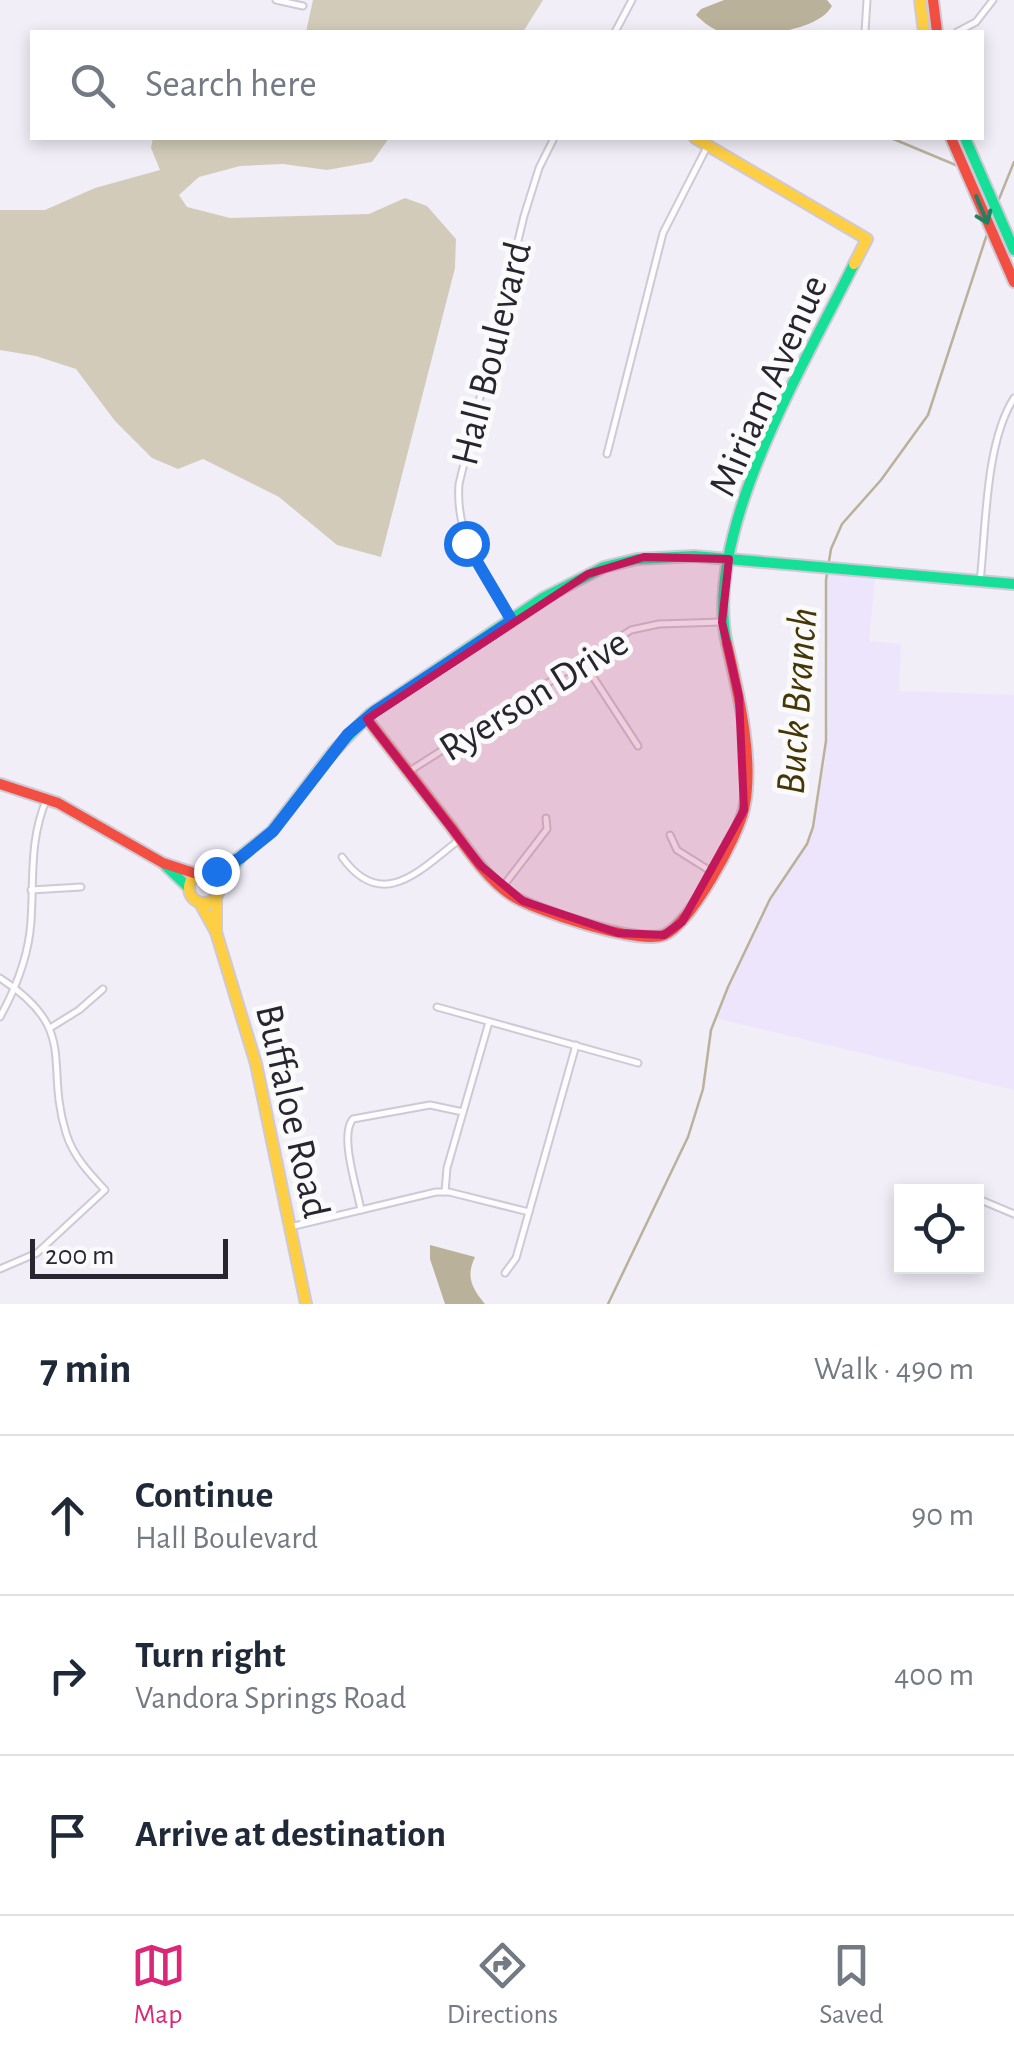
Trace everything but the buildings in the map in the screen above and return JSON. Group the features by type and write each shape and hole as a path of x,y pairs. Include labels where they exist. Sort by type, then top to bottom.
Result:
{"street":[{"path":"276,0 304,6"},
{"path":"616,30 632,0"},
{"path":"865,30 867,0"},
{"path":"920,0 924,30"},
{"path":"933,0 937,30"},
{"path":"961,30 976,22 993,0"},
{"name":"Hall Boulevard","path":"512,621 466,543 458,512 459,484 524,216 539,168 553,140"},
{"path":"607,454 663,233 708,145 699,140"},
{"path":"953,140 1014,282"},
{"path":"966,140 1014,250"},
{"name":"Miriam Avenue","path":"502,888 546,910 640,938 664,934 682,922 737,830 746,784 739,697 722,622 728,559 745,491 759,456 867,239 708,145"},
{"path":"980,582 994,456 1014,398"},
{"path":"163,863 189,888 192,897 200,902 216,898 220,885 240,858 273,831 348,734 512,621 607,566 661,556 1014,584"},
{"name":"Ryerson Drive","path":"408,772 631,630 642,626 722,622"},
{"path":"582,660 638,746"},
{"path":"367,718 502,888 547,829 546,818"},
{"path":"0,784 47,798 163,863 203,874 220,885"},
{"path":"0,1018 28,942 34,838 47,798"},
{"path":"670,835 677,850 712,872"},
{"path":"342,857 359,876 376,884 395,885 409,879 460,839"},
{"path":"189,888 203,874 240,858"},
{"path":"30,890 80,887"},
{"name":"Buffaloe Road","path":"216,898 216,932"},
{"name":"Buffaloe Road","path":"200,902 216,932 256,1064 306,1304"},
{"path":"0,978 34,1006 50,1028 56,1044 66,1134 82,1164 105,1190 36,1253 0,1269"},
{"path":"50,1028 103,989"},
{"path":"437,1007 638,1063"},
{"path":"445,1192 447,1168 489,1022"},
{"path":"505,1274 516,1258 576,1045"},
{"path":"361,1210 347,1139 348,1124 353,1118 430,1105 463,1112"},
{"path":"290,1227 445,1192 529,1212"},
{"path":"984,1201 1014,1214"}],"highlighted area":[{"path":"644,557 729,559 722,622 739,697 744,810 682,922 664,935 618,933 523,901 480,865 367,719 588,574"}],"shaded area":[{"path":"313,0 543,0 524,30 306,30"},
{"path":"724,0 827,0 832,6 813,22 786,30 717,30 696,15"},
{"path":"153,140 388,140 372,162 327,170 283,164 240,166 199,177 179,195 187,207 230,218 369,214 405,198 427,206 456,239 455,268 381,557 337,545 279,497 203,459 178,469 152,458 115,421 76,369 0,350 0,210 45,210 95,188 160,170 151,148"},
{"path":"827,573 875,578 869,641 901,644 899,691 1014,695 1014,1090 715,1018 770,900 807,844 813,827 825,762 828,717"},
{"path":"430,1245 475,1257 472,1283 485,1304 445,1304 430,1259"}],"waterway":[{"path":"896,140 958,166"},
{"name":"Buck Branch","path":"997,204 1014,162"},
{"name":"Buck Branch","path":"608,1304 688,1137 703,1089 711,1030 728,987 770,899 807,844 813,827 826,741 826,580 831,549 842,524 881,480 928,415 988,231"}],"traffic: fast":[{"path":"966,140 1014,250"},
{"path":"727,644 723,600 729,551 743,501 786,398 854,264"},
{"path":"210,873 233,862 271,832 332,753 370,714 543,598 604,567 637,559 694,556 1014,584"},
{"path":"219,885 238,861"},
{"path":"166,866 188,887"}],"traffic: slow":[{"path":"920,0 924,30"},
{"path":"698,140 867,239 854,264"},
{"path":"204,873 215,877 219,888 215,899 204,903 193,899 189,888 193,877 204,873"},
{"path":"216,898 216,932"},
{"path":"200,903 216,932 256,1064 306,1304"}],"traffic: jam":[{"path":"933,0 937,30"},
{"path":"952,140 1014,282"},
{"path":"367,719 478,864 511,895 587,925 632,935 664,935 675,928 699,898 733,839 744,809 746,748 727,644"},
{"path":"0,784 58,803 163,863 197,874"}],"route":[{"path":"216,871 240,858 273,831 348,734 374,712 512,621 466,543"}]}
